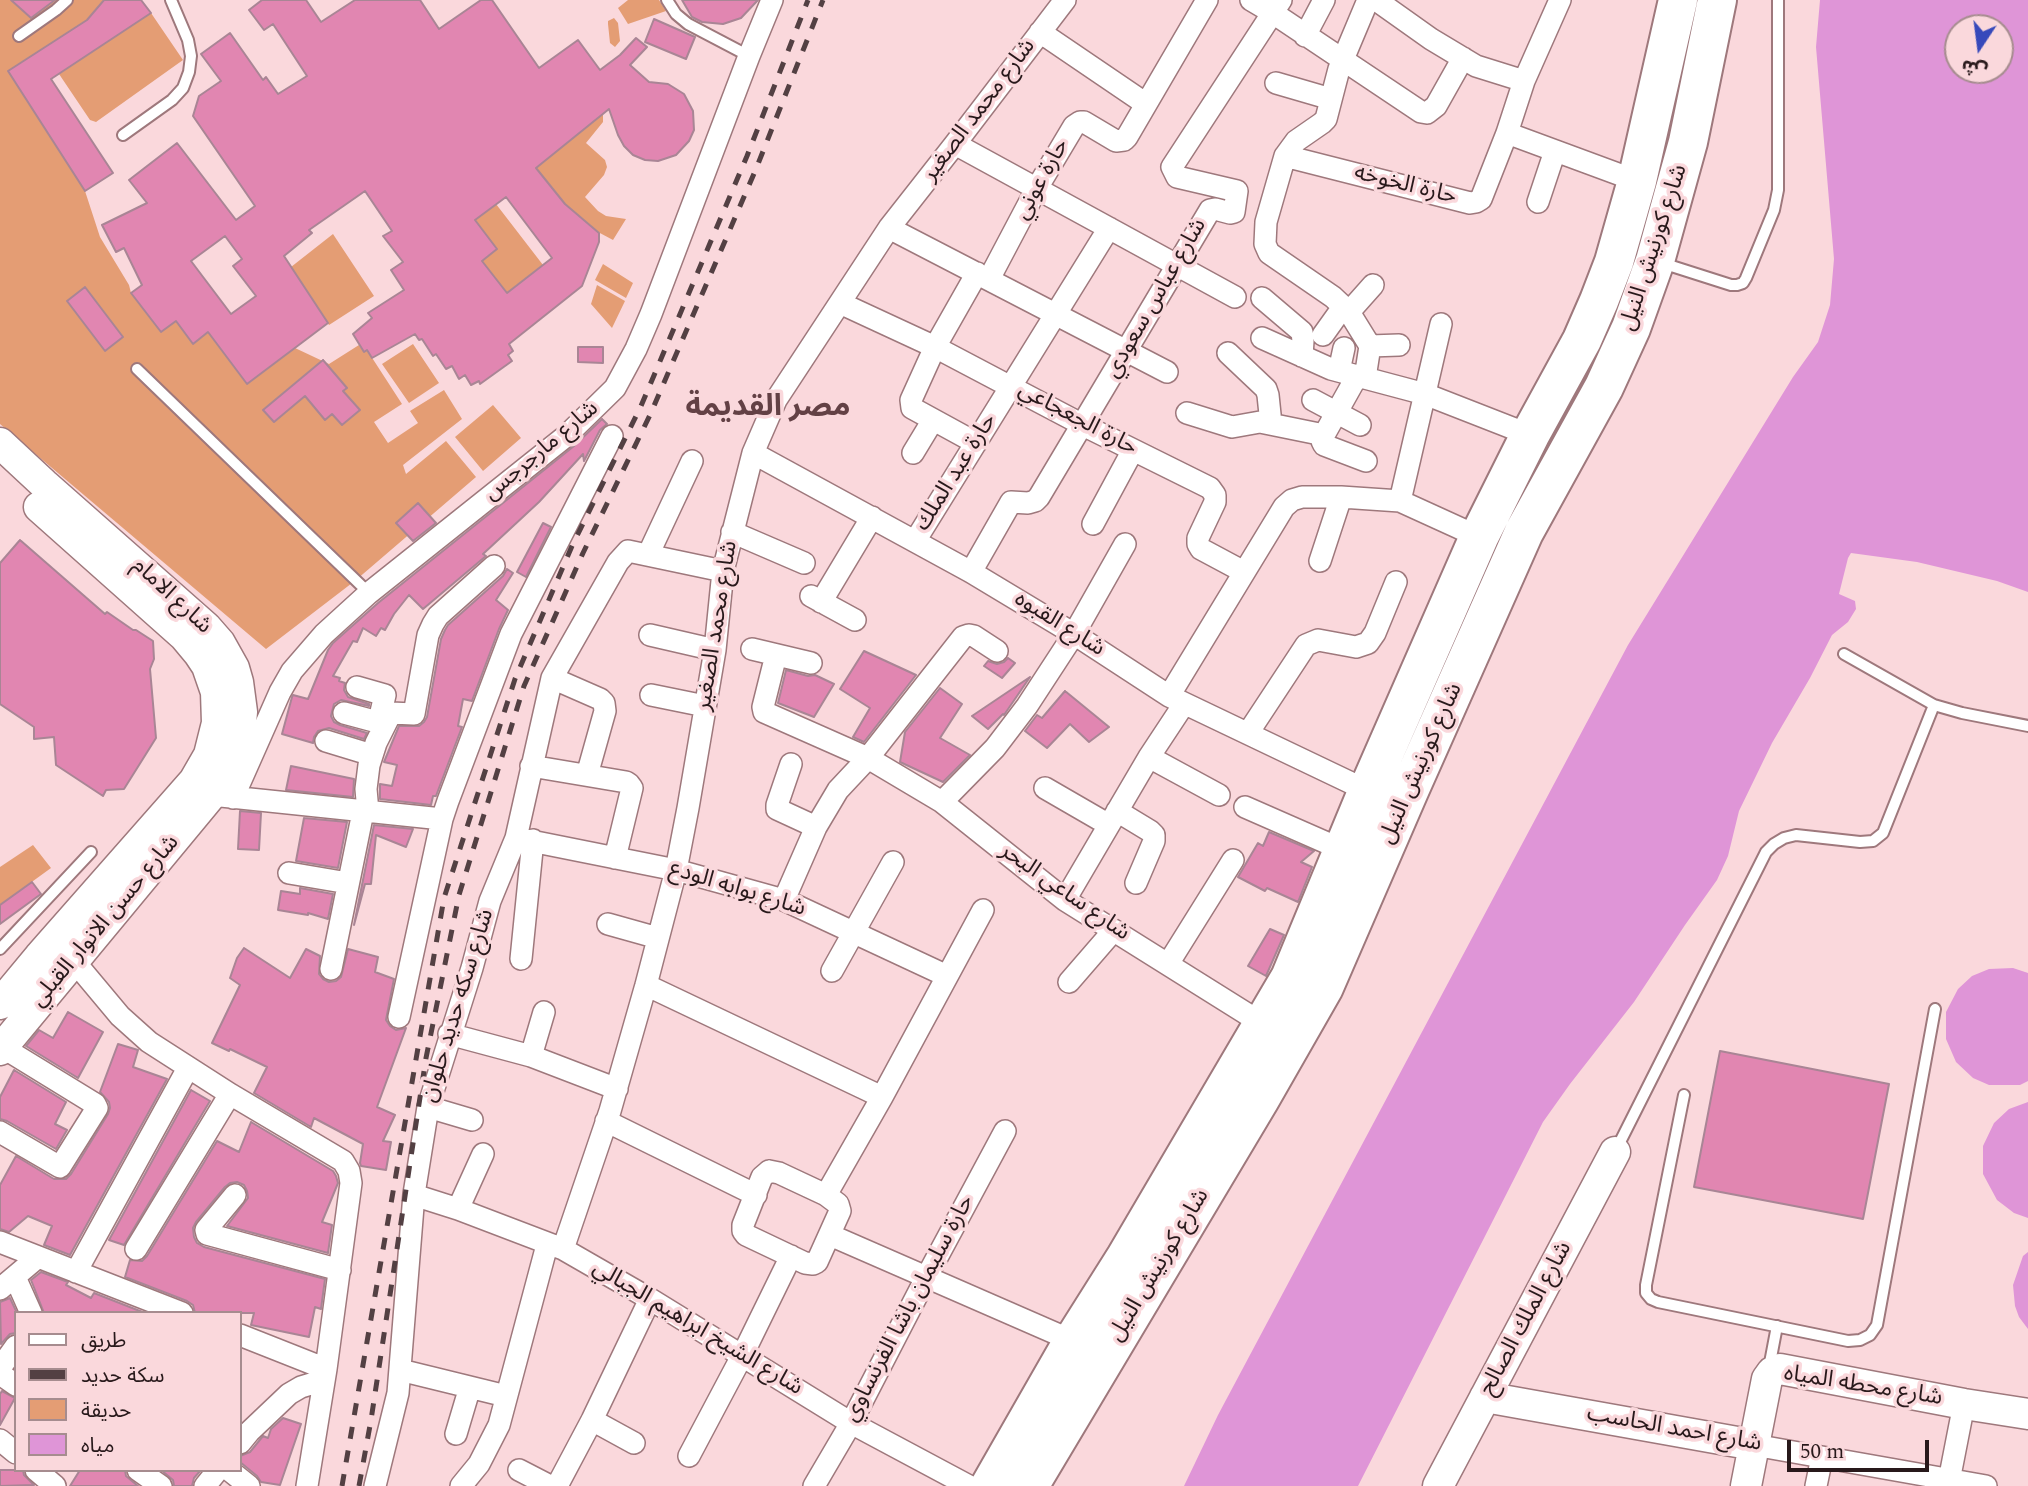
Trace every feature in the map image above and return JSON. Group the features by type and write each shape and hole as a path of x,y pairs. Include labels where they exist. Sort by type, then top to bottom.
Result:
{"highway":[{"name":"شارع كورنيش النيل","path":"990,1486 1073,1341 1126,1257 1290,978 1479,537 1582,340 1599,301 1614,262 1637,181 1678,0"},
{"name":"شارع كورنيش النيل","path":"1028,1486 1324,987 1524,532 1604,387 1631,328 1655,261 1688,142 1717,0"}],"main road":[{"name":"شارع الامام","path":"0,443 206,626 228,655 239,682 243,712 234,756 213,791"},
{"name":"شارع الامام","path":"0,471 184,636 207,666 216,692 217,723 209,755 213,791"},
{"name":"شارع حسن الانوار القبلي","path":"1,1049 213,791"},
{"name":"شارع حسن الانوار القبلي","path":"6,992 213,791"},
{"name":"شارع الملك الصالح","path":"1438,1486 1615,1152"},
{"name":"شارع محطه المياه","path":"1746,1486 1767,1379 1780,1369 1964,1404 2028,1413"},
{"name":"شارع احمد الحاسب","path":"1485,1397 1754,1445"}],"street":[{"name":"شارع مارجرجس","path":"213,791 292,671 324,634 369,593 566,436 615,388 651,314 772,0"},
{"name":"شارع محمد الصغير","path":"461,1486 479,1464 499,1425 555,1247 607,1121 617,1089 676,870 715,650 723,571 752,453 776,400 889,228 1065,0"},
{"name":"حارة عوني","path":"933,420 912,408 911,400 935,347 983,276 1076,124 1084,122 1112,139 1120,141 1127,137 1207,0"},
{"path":"1251,0 1277,7 1305,36 1416,110 1427,113 1436,106 1463,58"},
{"path":"1305,36 1324,0"},
{"path":"1368,0 1343,61 1326,118 1296,141 1285,156 1266,222 1265,244 1269,253 1333,297 1348,311 1370,346"},
{"path":"1376,0 1463,58 1490,71 1524,81"},
{"name":"حارة الخوخه","path":"1285,156 1470,203 1476,202 1483,195 1524,81 1560,0"},
{"name":"شارع عباس سعودي","path":"971,572 1008,505 1014,501 1035,501 1210,210 1233,214 1237,191 1177,177 1172,167 1277,7"},
{"path":"1040,32 1146,104"},
{"path":"1276,83 1331,99"},
{"path":"1507,134 1637,181"},
{"path":"955,144 1235,297"},
{"path":"1538,202 1555,151"},
{"path":"889,228 1167,372"},
{"name":"حارة عبد الملك","path":"915,541 1109,228"},
{"path":"1323,335 1338,314 1348,311 1373,285"},
{"path":"1262,298 1302,332 1301,356"},
{"name":"حارة الجعجاعي","path":"840,303 935,347 1210,488 1215,495 1215,502 1198,538 1198,544 1201,549 1244,572"},
{"path":"1400,501 1441,324"},
{"path":"1262,338 1301,356 1354,375 1425,394 1531,435"},
{"path":"1370,346 1399,345"},
{"path":"1366,461 1324,445 1322,441 1370,346"},
{"path":"1344,348 1354,375"},
{"path":"1228,353 1266,389 1270,424"},
{"path":"1312,400 1360,425"},
{"path":"1187,413 1232,427 1260,422 1324,435"},
{"path":"913,453 933,420 976,443"},
{"path":"400,1017 442,819 511,634 612,436"},
{"path":"1093,524 1133,450"},
{"name":"شارع القبوه","path":"752,453 971,572 1177,700 1368,791"},
{"name":"شارع سكه حديد حلوان","path":"375,1486 398,1393 414,1195 428,1107 490,901 525,839 531,766 552,678 618,562 638,553 692,461"},
{"path":"1065,900 1149,757 1244,572 1284,506 1302,497 1400,501 1479,537"},
{"path":"1320,561 1340,497"},
{"path":"855,620 815,598 872,517"},
{"path":"732,532 804,563"},
{"path":"942,802 995,748 1027,706 1074,634 1125,544"},
{"path":"638,553 723,571"},
{"path":"331,970 365,812 372,755 387,720 393,713 414,715 428,635 438,616 494,566"},
{"path":"1248,733 1306,645 1318,640 1356,647 1368,643 1375,633 1396,582"},
{"path":"650,635 715,650"},
{"path":"784,900 816,827 838,790 868,758 963,637 974,636 997,651"},
{"path":"752,649 811,663"},
{"name":"شارع ساعي البحر","path":"776,655 764,712 868,758 942,802 1065,900 1263,1024"},
{"path":"552,678 604,703 605,710 587,775"},
{"path":"357,687 385,695 381,712 387,720"},
{"path":"651,695 705,706"},
{"path":"344,713 387,720"},
{"path":"326,741 372,755"},
{"path":"1149,757 1219,795"},
{"path":"791,764 777,809 816,827"},
{"path":"531,766 626,782 632,788 615,858"},
{"path":"1045,788 1154,835 1154,841 1136,883"},
{"path":"213,791 365,812 442,819"},
{"path":"1245,807 1343,850"},
{"path":"521,959 525,839"},
{"name":"شارع بوابه الودع","path":"525,839 676,870 784,900 947,976"},
{"path":"1168,964 1233,860"},
{"path":"832,971 893,862"},
{"path":"289,873 348,883"},
{"path":"826,1195 983,910"},
{"path":"608,923 658,938"},
{"path":"1069,982 1114,930"},
{"path":"74,961 120,1016 149,1042 343,1161 349,1171 351,1183 340,1270 307,1486"},
{"path":"646,985 882,1097"},
{"path":"531,1056 544,1012"},
{"path":"449,1034 531,1056 617,1089"},
{"path":"0,1132 57,1167 61,1166 97,1108 95,1104 1,1049"},
{"path":"76,1272 188,1068"},
{"path":"136,1249 230,1094"},
{"path":"428,1107 472,1120"},
{"path":"607,1121 756,1195"},
{"name":"حارة سليمان باشا الفرنساوي","path":"814,1486 851,1423 1005,1131"},
{"path":"458,1209 484,1154"},
{"path":"769,1171 774,1171 836,1201 840,1208 817,1262 809,1264 744,1233 743,1225 756,1195 762,1177 769,1171"},
{"path":"235,1195 206,1230 207,1234 340,1270"},
{"name":"شارع الشيخ ابراهيم الجبالي","path":"414,1195 555,1247 650,1299 851,1423 969,1486"},
{"path":"830,1234 1073,1341"},
{"path":"0,1242 177,1311"},
{"path":"689,1456 791,1256"},
{"path":"29,1311 7,1283 38,1257"},
{"path":"557,1486 650,1299"},
{"path":"242,1336 325,1374"},
{"path":"0,1368 14,1349"},
{"path":"400,1370 506,1396"},
{"path":"242,1441 289,1394 325,1374"},
{"path":"456,1434 470,1387"},
{"path":"1949,1483 1964,1404"},
{"path":"592,1420 634,1443"},
{"path":"0,1440 14,1451"},
{"name":"شارع احمد الحاسب","path":"1754,1445 1949,1483 1986,1486"},
{"path":"1816,1486 1822,1457"},
{"path":"519,1470 550,1486"},
{"path":"38,1472 55,1486"},
{"path":"141,1472 161,1486"},
{"path":"205,1486 216,1472"},
{"path":"232,1472 249,1486"}],"lane":[{"path":"19,36 67,0"},
{"path":"123,135 172,100 183,88 189,72 191,56 188,40 171,0"},
{"path":"667,0 676,14 688,24 749,56"},
{"path":"1655,261 1731,285 1743,283 1746,278 1774,211 1778,190 1778,0"},
{"path":"137,369 369,593"},
{"path":"1844,654 1934,705 2028,726"},
{"path":"1615,1152 1766,852 1784,838 1796,835 1860,842 1872,841 1883,833 1934,705"},
{"path":"0,949 91,852"},
{"path":"1684,1095 1646,1293 1658,1302 1848,1341 1860,1340 1870,1335 1877,1325 1935,1009"},
{"path":"1767,1379 1777,1326"}],"green space":[{"path":"0,0 104,0 87,20 8,71 85,191 100,237 129,285 131,293 161,332 176,321 193,343 208,332 247,383 295,348 329,364 359,345 363,351 367,350 402,404 374,422 388,443 418,423 410,411 444,390 462,419 403,465 406,474 446,441 476,477 356,580 266,649 0,424"},
{"path":"628,0 659,0 666,11 628,24 618,8"},
{"path":"151,13 183,60 96,122 90,120 59,74"},
{"path":"614,18 618,23 620,41 615,47 610,43 608,24 608,21"},
{"path":"603,114 603,122 586,143 605,160 607,167 604,175 585,197 606,216 626,219 613,240 581,219 536,168"},
{"path":"496,204 543,265 514,287 526,303 508,295 482,261 497,249 475,220"},
{"path":"333,234 374,296 329,325 291,267"},
{"path":"603,264 633,283 626,298 595,280"},
{"path":"597,285 625,301 612,328 591,304"},
{"path":"413,344 439,383 409,403 382,364"},
{"path":"493,405 521,438 483,471 455,437"},
{"path":"33,845 51,868 0,905 0,867"}],"water":[{"path":"1820,0 2028,0 2028,592 1997,581 1917,562 1851,553 1839,594 1855,601 1856,609 1848,622 1832,635 1772,743 1739,811 1728,856 1717,880 1634,1002 1543,1122 1358,1486 1184,1486 1218,1415 1628,645 1793,377 1818,342 1830,305 1834,259 1816,47"},
{"path":"2013,968 2028,973 2028,1081 2020,1085 1989,1085 1973,1078 1956,1062 1946,1039 1946,1012 1958,989 1972,976 1989,969"},
{"path":"2028,1102 2028,1218 2014,1213 1997,1200 1983,1174 1983,1146 1994,1123 2009,1109"},
{"path":"2028,1252 2028,1329 2015,1306 2013,1285 2023,1256"}],"building":[{"path":"11,0 55,0 31,18"},
{"path":"104,0 141,0 151,13 51,79 113,173 85,191 8,71 87,20"},
{"path":"262,0 306,0 321,22 355,0 420,0 439,29 481,0 492,0 539,68 578,40 600,70 636,38 647,47 630,65 649,82 668,84 684,94 693,111 694,130 689,141 676,155 658,161 645,160 633,155 624,146 609,109 536,168 565,204 599,233 599,242 582,286 509,344 513,351 508,355 512,361 480,384 479,381 471,385 465,375 459,379 452,366 446,369 436,354 433,356 422,339 419,340 415,334 372,358 367,350 364,352 353,334 372,318 368,313 404,290 391,270 403,262 383,236 392,231 365,191 309,230 312,233 284,256 328,323 247,384 208,332 193,344 176,321 161,332 131,293 142,285 124,248 116,252 102,225 147,203 129,180 177,143 236,220 255,206 193,116 199,96 221,81 201,54 230,33 263,80 266,77 278,94 307,76 273,24 264,30 249,10","holes":["506,197 552,258 507,293 482,261 497,249 475,220","225,236 242,259 233,266 256,296 231,314 191,261"]},
{"path":"682,0 758,0 741,18 723,24 702,22 692,17"},
{"path":"654,19 695,37 686,59 645,42"},
{"path":"85,287 123,337 105,351 67,301"},
{"path":"578,347 603,347 603,363 578,362"},
{"path":"323,360 347,388 343,391 360,410 342,425 332,414 325,420 305,396 274,422 263,410"},
{"path":"602,419 607,424 600,430 584,461 583,454 539,502 483,554 486,556 423,609 409,595 385,630 381,628 376,636 363,628 357,642 353,641 333,676 345,683 344,690 348,697 369,706 341,700 334,704 331,716 334,722 340,725 367,733 364,739 329,728 318,731 313,743 282,734 293,695 308,699 333,643 378,603 574,446"},
{"path":"418,503 436,523 413,541 396,523"},
{"path":"543,523 551,527 526,577 517,572"},
{"path":"20,540 105,614 107,612 153,641 154,659 150,669 156,738 124,789 106,790 103,796 56,765 54,737 34,739 34,727 0,704 0,563"},
{"path":"507,569 513,573 496,600 508,610 472,701 463,699 458,726 462,727 436,796 433,796 431,805 380,799 380,784 392,786 397,765 384,762 399,726 419,726 427,717 445,630 503,576"},
{"path":"864,651 916,675 864,742 853,737 870,708 840,689"},
{"path":"1008,658 1015,663 1002,678 984,666 988,661 997,664"},
{"path":"786,670 808,676 815,675 834,684 814,717 778,703"},
{"path":"1030,677 1004,715 988,729 972,716"},
{"path":"940,688 962,704 940,738 970,755 943,782 900,762 905,732"},
{"path":"1065,691 1109,727 1089,742 1070,724 1047,748 1025,731 1037,715 1042,718"},
{"path":"291,766 354,779 353,797 286,790"},
{"path":"240,811 261,813 259,850 238,849"},
{"path":"304,818 347,822 338,868 296,861"},
{"path":"374,825 413,829 406,847 376,835 371,884 365,884 354,925"},
{"path":"1269,832 1314,851 1301,862 1312,867 1298,902 1267,888 1265,891 1238,877 1258,843 1263,846"},
{"path":"32,882 41,894 0,924 0,905"},
{"path":"300,888 333,894 328,919 308,913 278,910 281,891 300,894"},
{"path":"1270,929 1284,935 1266,976 1248,966"},
{"path":"244,948 290,978 306,949 320,956 319,974 329,982 341,977 348,949 378,957 375,972 394,979 386,1020 396,1030 406,1028 377,1107 395,1115 383,1141 391,1142 386,1170 361,1166 363,1144 314,1118 311,1127 254,1093 267,1067 212,1043 240,985 230,978 237,958"},
{"path":"68,1012 103,1032 78,1078 26,1046 39,1030 53,1038"},
{"path":"118,1044 138,1050 133,1067 167,1079 70,1255 44,1245 52,1226 28,1216 9,1232 0,1229 0,1185 16,1156 54,1179 66,1179 71,1174 108,1114 109,1102 100,1092"},
{"path":"1720,1051 1889,1084 1863,1219 1694,1187"},
{"path":"14,1070 66,1102 55,1124 67,1130 56,1149 0,1119 0,1097"},
{"path":"191,1090 210,1101 124,1245 109,1240"},
{"path":"251,1122 333,1171 336,1176 338,1183 322,1222 332,1225 328,1253 227,1226 248,1198 244,1185 237,1182 225,1187 193,1228 197,1243 204,1247 325,1279 321,1309 315,1307 309,1337 251,1325 254,1313 194,1311 193,1305 187,1301 125,1277 130,1260 142,1261 147,1256 217,1141 239,1152"},
{"path":"41,1272 68,1282 66,1285 91,1298 94,1293 140,1311 43,1311 31,1280"},
{"path":"10,1298 16,1311 14,1333 1,1344 0,1302"},
{"path":"2,1391 14,1400 0,1425"},
{"path":"283,1418 301,1424 280,1485 261,1482 242,1464 242,1455 250,1452 263,1436 268,1438 271,1429"},
{"path":"0,1470 23,1472 34,1485 0,1486"},
{"path":"79,1472 125,1472 126,1476 138,1486 70,1486"},
{"path":"163,1472 199,1472 192,1486 174,1486 173,1480"}],"railway":[{"path":"342,1486 444,898 515,679 572,546 641,406 747,156 808,0"},
{"path":"359,1486 426,1058 459,895 524,686 583,553 650,415 756,169 823,0"}],"district":[{"name":"مصر القديمة","path":"768,409"}]}
